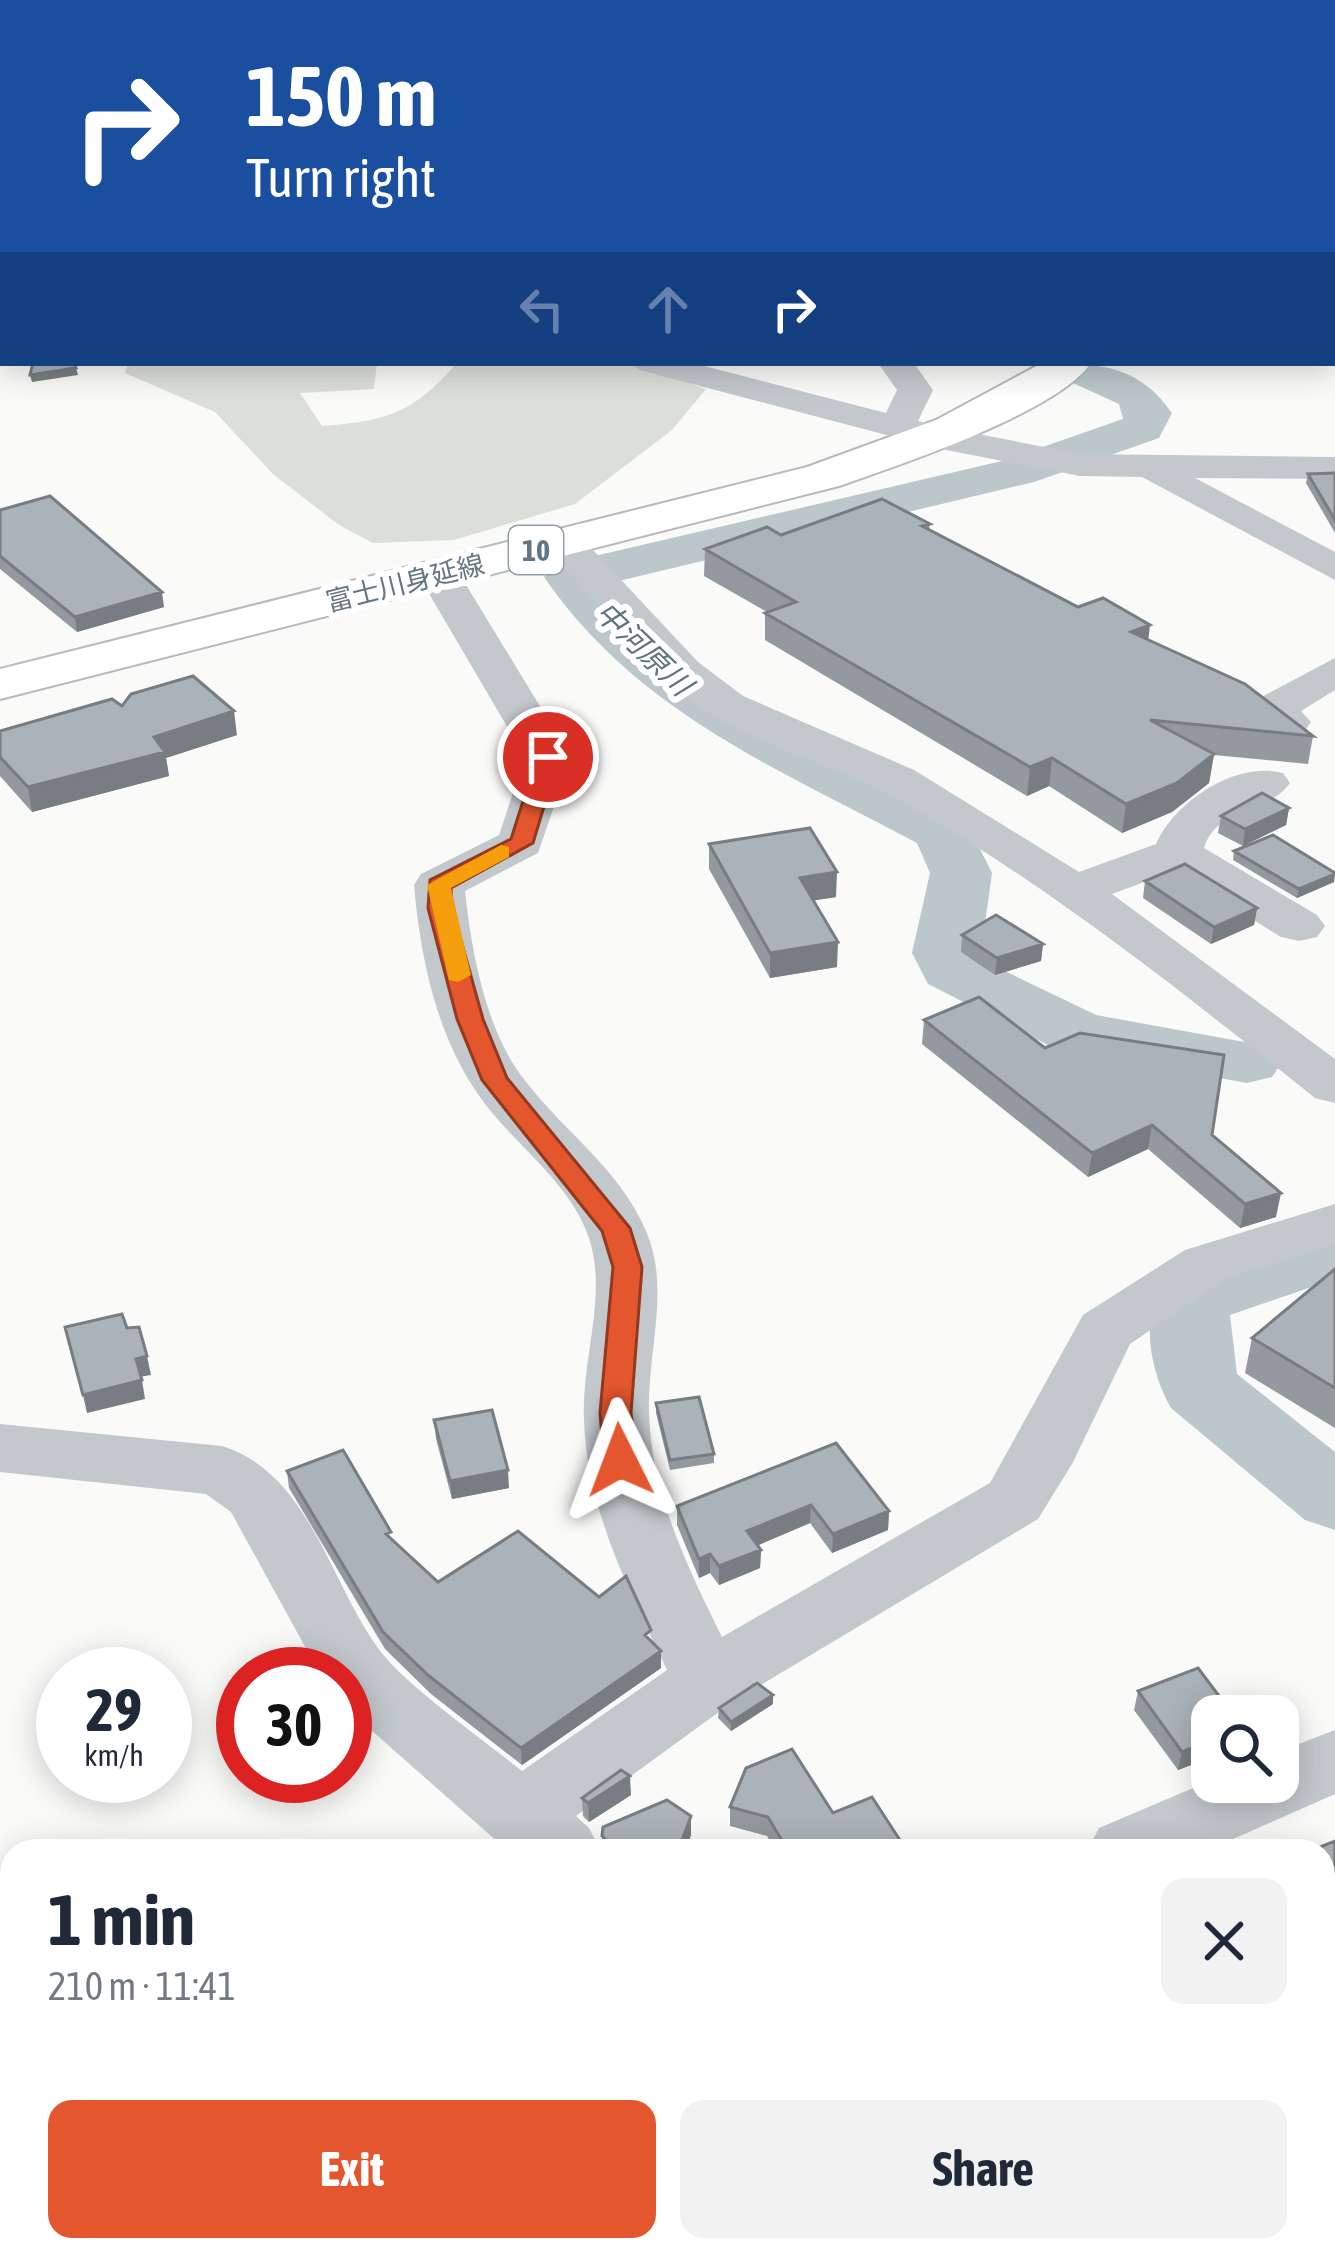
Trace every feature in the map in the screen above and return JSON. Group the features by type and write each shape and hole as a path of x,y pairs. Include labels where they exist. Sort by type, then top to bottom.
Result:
{"main road":[{"name":"富士川身延線","path":"0,684 451,592 579,559 916,432 1063,368"}],"street":[{"path":"663,366 916,432 1080,465 1335,468"},
{"path":"898,366 915,389 916,432"},
{"path":"1151,469 1335,568"},
{"path":"579,559 701,688 739,713 874,767 1072,891 1335,1086"},
{"path":"451,592 548,757 521,843 439,885 440,908 470,1019 495,1080 616,1228 628,1267 616,1413 620,1460 639,1538 708,1680"},
{"path":"1288,722 1268,712 1335,670"},
{"path":"1178,853 1182,831 1198,814 1266,783"},
{"path":"1072,891 1178,853"},
{"path":"1178,853 1299,926"},
{"path":"0,1448 223,1471 255,1495 357,1676 542,1833 708,1680 1014,1501 1039,1464 1106,1330 1206,1264 1335,1224"},
{"path":"1181,1839 1335,1761"}],"shaded area":[{"path":"127,366 377,366 374,389 300,393 322,426 398,411 427,393 454,366 640,366 706,389 672,430 575,504 454,540 373,543 339,525 273,474 215,412 125,373"}],"building":[{"path":"32,366 76,368 30,375"},
{"path":"1335,473 1335,520 1308,474"},
{"path":"50,496 162,592 75,617 0,556 0,510"},
{"path":"882,499 930,524 922,526 1078,607 1103,598 1150,625 1131,632 1245,684 1313,736 1150,720 1214,754 1177,783 1126,804 1052,758 1030,767 765,613 796,602 705,549 767,527 781,535"},
{"path":"193,676 234,711 154,737 165,752 28,787 0,757 0,731 112,699 122,706 131,694"},
{"path":"1262,793 1289,808 1245,829 1221,816"},
{"path":"810,828 837,872 800,878 838,942 770,953 709,844"},
{"path":"1273,835 1335,874 1299,889 1234,851"},
{"path":"1185,864 1257,908 1214,927 1145,881"},
{"path":"996,915 1043,944 997,958 962,935"},
{"path":"979,997 1045,1048 1080,1033 1224,1055 1212,1135 1281,1193 1245,1204 1152,1125 1092,1153 924,1020"},
{"path":"1335,1269 1335,1388 1252,1338"},
{"path":"122,1314 127,1328 139,1327 147,1356 136,1359 142,1380 83,1395 65,1327"},
{"path":"699,1397 714,1454 670,1460 656,1403"},
{"path":"492,1410 508,1470 450,1481 434,1420"},
{"path":"836,1443 889,1511 833,1534 811,1505 747,1531 761,1550 719,1566 710,1554 699,1559 677,1506"},
{"path":"343,1450 391,1532 386,1534 438,1582 518,1531 599,1597 626,1576 651,1630 645,1635 661,1651 521,1748 429,1676 383,1632 287,1471"},
{"path":"1198,1668 1218,1695 1191,1695 1191,1748 1182,1752 1138,1691"},
{"path":"757,1683 773,1695 731,1722 719,1708"},
{"path":"792,1749 833,1813 872,1797 899,1839 781,1839 768,1817 730,1807 746,1768"},
{"path":"621,1770 630,1776 588,1803 582,1798"},
{"path":"667,1800 691,1816 682,1839 605,1839 603,1827"}],"waterway":[{"name":"中河原川","path":"1072,366 1136,394 1149,413 1142,428 1017,472 570,577 644,656 706,708 943,832 961,873 945,953 951,970 1078,1033 1247,1062"},
{"name":"中河原川","path":"1335,1252 1191,1300 1190,1344 1200,1388 1335,1498"}],"slow traffic":[{"path":"458,975 440,908 439,885 501,852"}],"route":[{"path":"548,757 521,843 439,885 440,908 470,1019 495,1080 616,1228 628,1267 616,1413 620,1460"}]}
